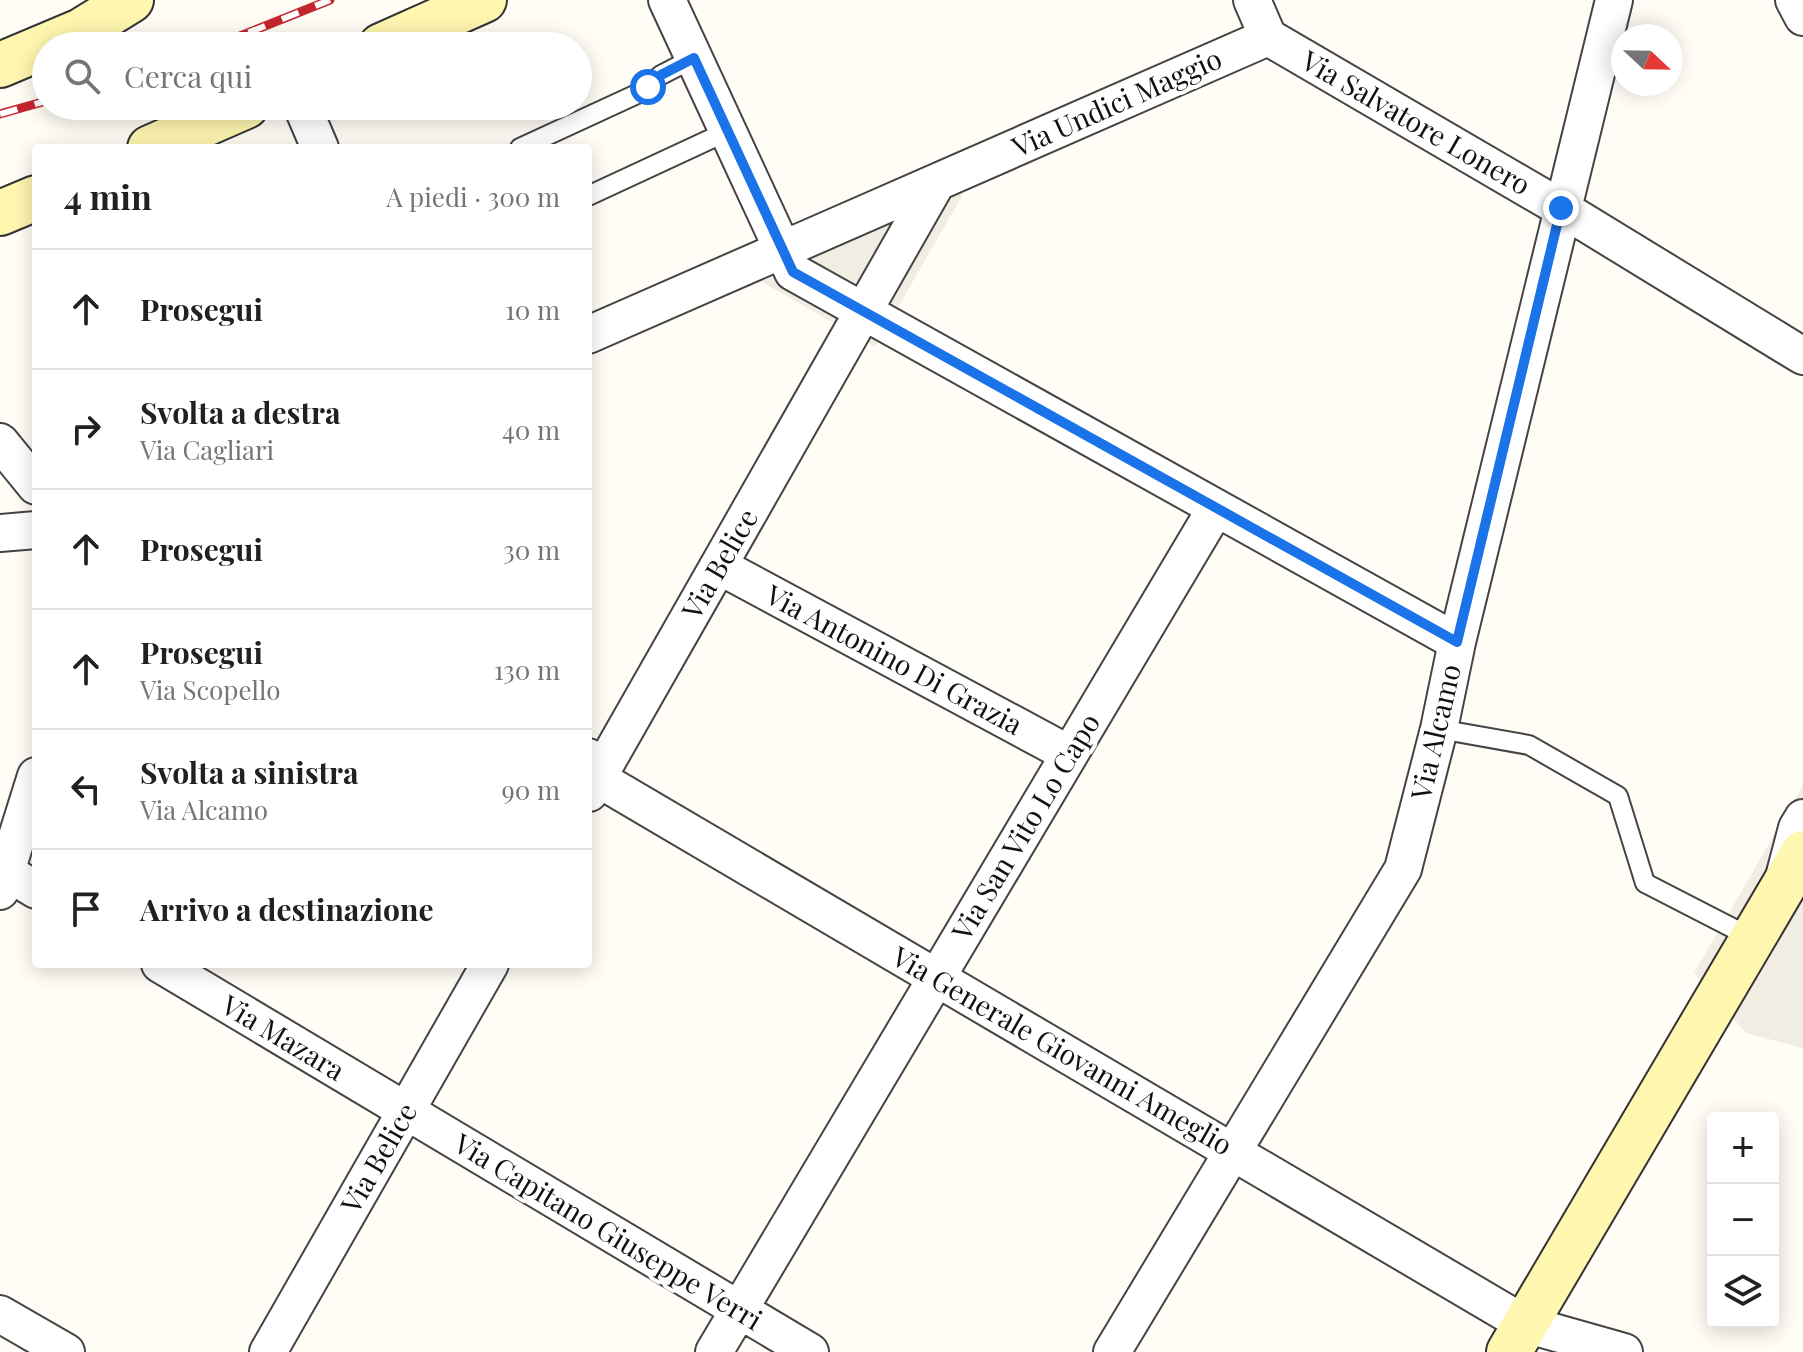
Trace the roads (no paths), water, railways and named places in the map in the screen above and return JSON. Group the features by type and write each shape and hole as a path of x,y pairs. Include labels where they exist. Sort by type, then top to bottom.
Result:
{"main road":[{"path":"79,32 131,0"},
{"path":"412,32 484,0"},
{"path":"0,65 32,52"},
{"path":"159,144 214,120"},
{"path":"0,213 32,200"},
{"path":"1517,1338 1803,853"}],"street":[{"path":"667,0 728,131 770,248 793,272 868,325 1216,508 1457,642"},
{"name":"Via Salvatore Lonero","path":"1252,0 1268,37 1561,208 1803,356"},
{"name":"Via Alcamo","path":"1112,1352 1403,869 1439,729 1561,208 1614,0"},
{"path":"1794,0 1803,17"},
{"name":"Via Undici Maggio","path":"770,248 951,176 1268,37"},
{"path":"308,120 318,144"},
{"name":"Via Belice","path":"592,775 868,325 951,176"},
{"path":"592,333 770,248"},
{"path":"0,442 32,481"},
{"name":"Via San Vito Lo Capo","path":"714,1352 1216,508"},
{"path":"0,533 32,530"},
{"name":"Via Antonino Di Grazia","path":"719,566 1069,754"},
{"name":"Via Generale Giovanni Ameglio","path":"592,778 1233,1151 1517,1338 1624,1352"},
{"path":"10,880 32,792"},
{"path":"1781,890 1797,828 1803,818"},
{"name":"Via Mazara","path":"167,968 406,1111"},
{"name":"Via Belice","path":"268,1352 488,968"},
{"name":"Via Capitano Giuseppe Verri","path":"406,1111 810,1352"},
{"path":"0,1314 66,1352"}],"lane":[{"path":"592,115 637,94 661,75 694,58"},
{"path":"529,144 581,120"},
{"path":"592,194 728,131"},
{"path":"1439,729 1529,745 1618,796 1645,883 1752,938"}],"railway":[{"path":"250,32 330,0"},
{"path":"0,114 32,105"}]}
